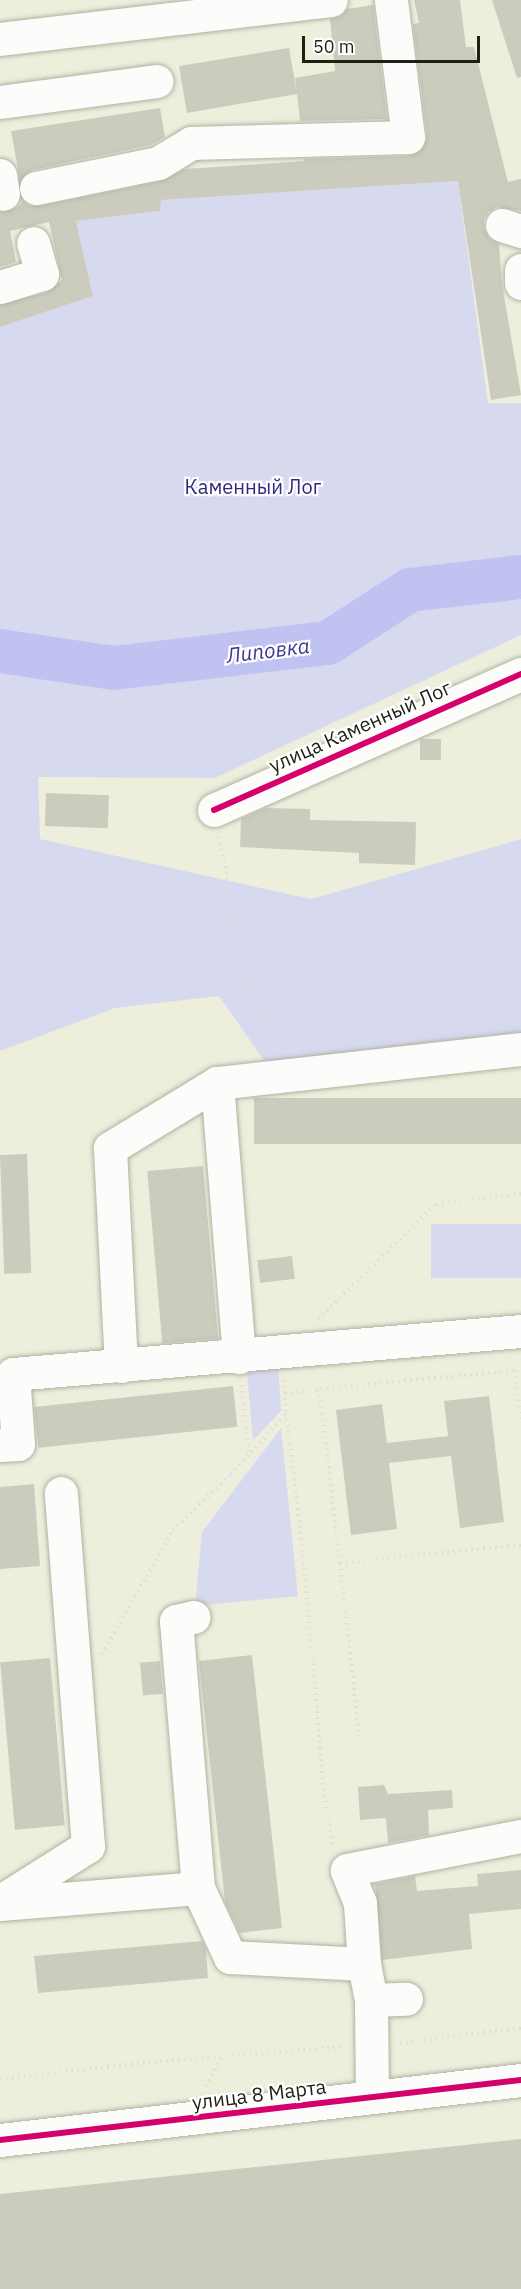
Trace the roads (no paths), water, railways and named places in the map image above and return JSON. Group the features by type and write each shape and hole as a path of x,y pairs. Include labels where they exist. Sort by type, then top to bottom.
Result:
{"street":[{"path":"0,39 331,0"},
{"path":"36,188 158,163 191,143 408,137 391,0"},
{"path":"0,102 157,81"},
{"path":"0,287 42,274 33,243"},
{"path":"521,270 521,284"},
{"name":"улица Каменный Лог","path":"214,810 521,674"},
{"path":"121,1366 110,1148 217,1083 521,1049"},
{"path":"217,1083 239,1357"},
{"path":"0,1445 18,1444 13,1374 239,1357 521,1331"},
{"path":"0,1903 88,1846 61,1493"},
{"path":"194,1617 176,1621 198,1888 231,1957 364,1964"},
{"path":"372,2097 371,2000 364,1964 360,1902 347,1870 521,1836"},
{"path":"0,1903 198,1888"},
{"path":"371,2000 406,2000"},
{"name":"улица 8 Марта","path":"0,2140 521,2080"}],"waterway":[{"name":"Липовка","path":"0,651 114,668 328,643 410,590 521,577"}],"park label":[{"name":"Каменный Лог","path":"253,486"}]}
